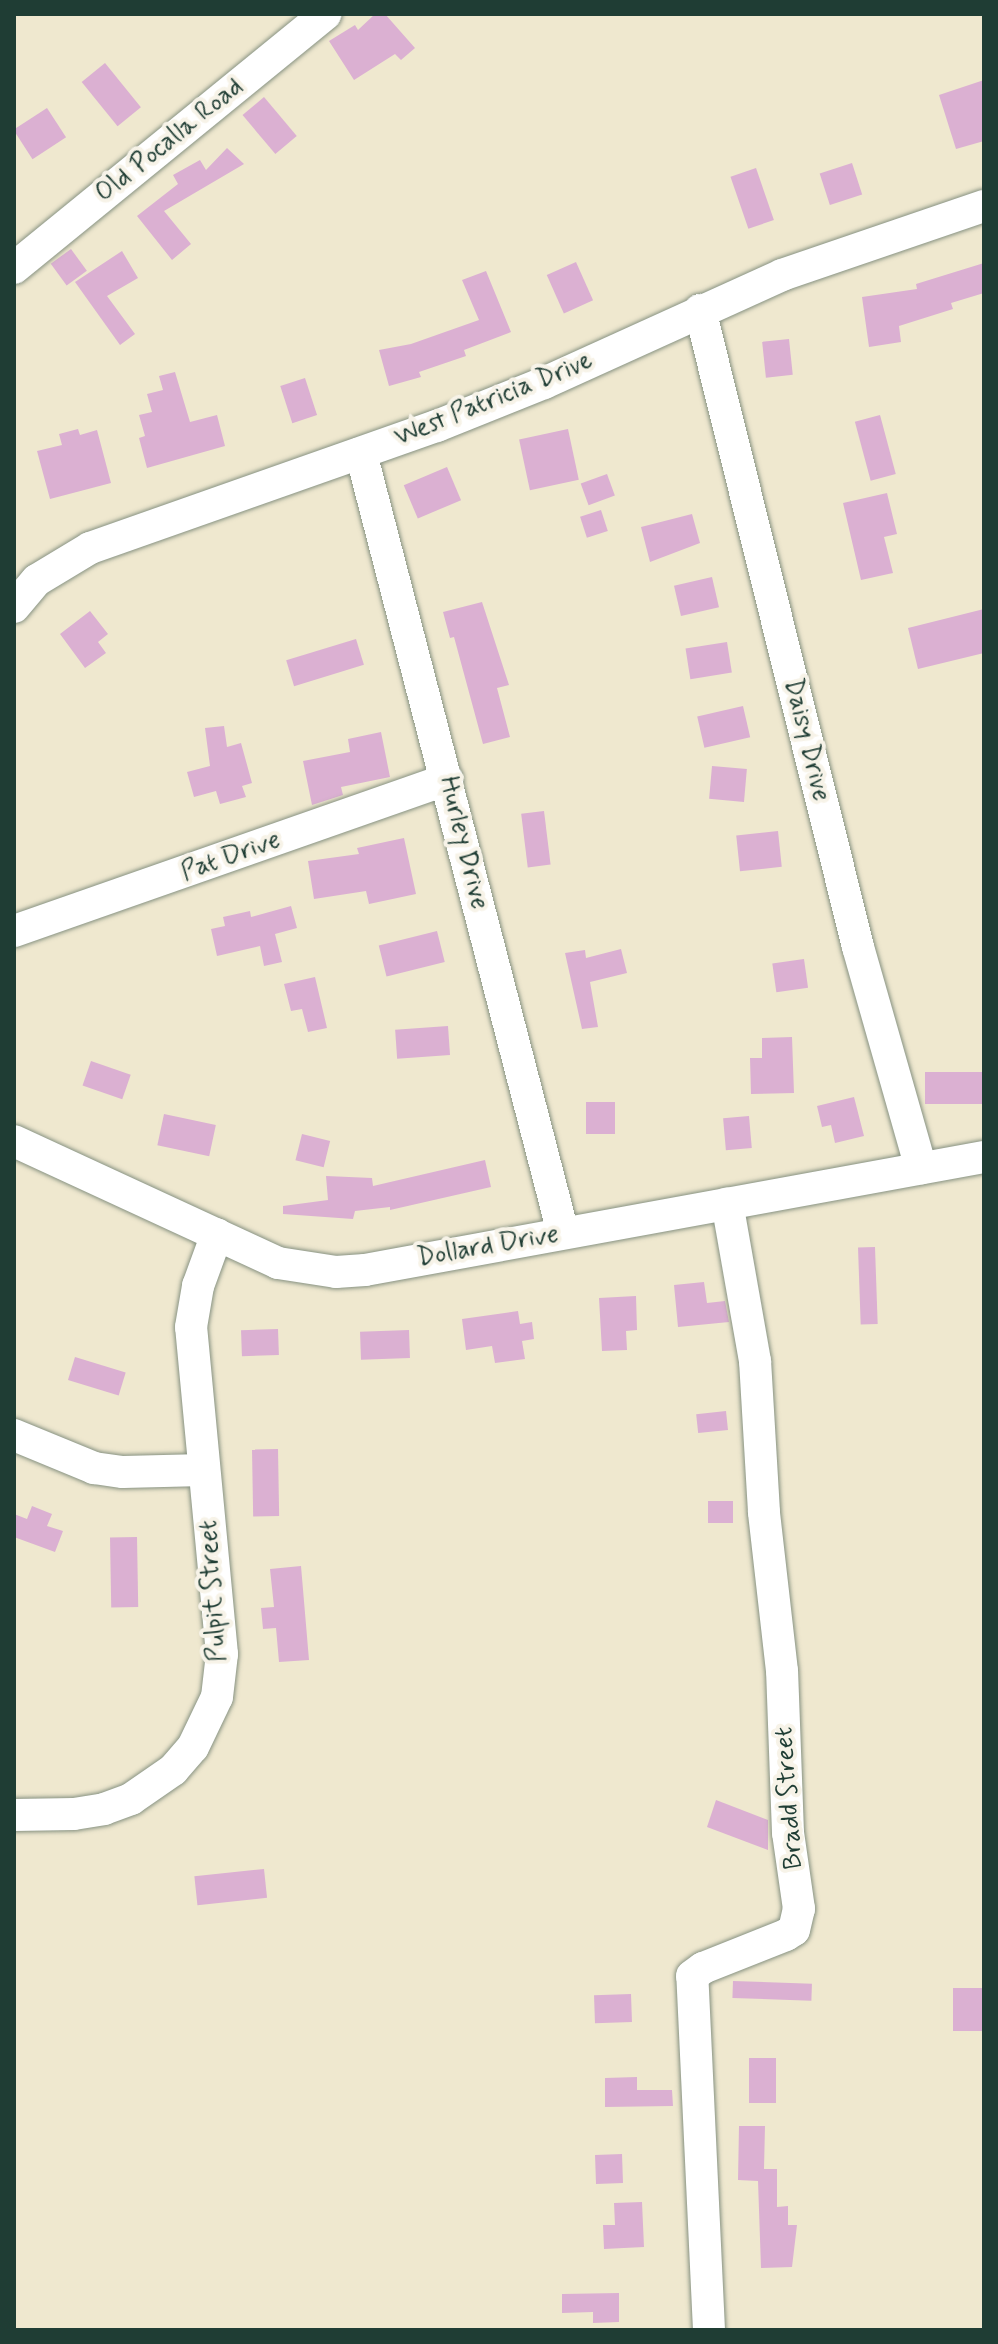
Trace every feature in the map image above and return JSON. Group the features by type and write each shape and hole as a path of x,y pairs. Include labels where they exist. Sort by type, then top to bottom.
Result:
{"street":[{"name":"Old Pocalla Road","path":"14,268 325,14"},
{"name":"West Patricia Drive","path":"14,607 37,580 90,548 361,453 544,383 782,275 984,206"},
{"name":"Daisy Drive","path":"700,310 858,947 921,1168"},
{"name":"Hurley Drive","path":"361,453 563,1233"},
{"name":"Pat Drive","path":"14,931 447,779"},
{"name":"Dollard Drive","path":"14,1141 278,1263 336,1272 984,1157"},
{"name":"Bradd Street","path":"709,2330 692,1976 703,1968 794,1930 799,1909 788,1833 782,1671 764,1512 755,1361 727,1203"},
{"name":"Pulpit Street","path":"14,1815 74,1814 104,1809 131,1799 173,1770 193,1747 217,1697 222,1654 191,1327 198,1286 217,1234"},
{"path":"14,1435 94,1468 123,1472 204,1470"}],"building":[{"path":"375,14 385,14 415,48 401,60 395,54 354,80 329,41 355,25 358,30"},
{"path":"105,63 141,107 118,126 82,82"},
{"path":"984,80 984,141 956,149 939,95"},
{"path":"264,97 297,136 275,154 243,115"},
{"path":"47,108 66,137 33,159 14,129"},
{"path":"227,148 244,164 164,211 191,244 172,260 137,216 178,184 173,175 200,160 206,170"},
{"path":"852,163 862,194 830,205 820,174"},
{"path":"756,168 774,220 748,229 730,177"},
{"path":"71,249 87,271 67,286 51,264"},
{"path":"122,251 138,278 107,296 135,334 120,345 75,282"},
{"path":"576,262 593,300 564,313 547,275"},
{"path":"984,263 984,293 951,303 953,309 899,326 901,342 869,347 862,297 917,289 916,284"},
{"path":"486,271 511,332 464,350 466,356 419,372 421,377 389,386 379,350 411,344 479,320 462,280"},
{"path":"789,339 793,375 766,378 762,342"},
{"path":"175,372 190,422 217,415 225,446 147,468 139,438 145,436 139,415 152,412 147,394 163,390 159,376"},
{"path":"305,378 317,415 292,423 280,386"},
{"path":"880,415 896,474 871,481 855,422"},
{"path":"78,429 80,435 97,430 111,483 50,499 37,451 62,445 59,434"},
{"path":"568,429 579,480 530,490 519,439"},
{"path":"447,467 461,500 418,519 404,485"},
{"path":"607,474 615,496 589,505 581,484"},
{"path":"887,493 897,534 884,537 893,573 861,580 843,503"},
{"path":"601,510 608,531 587,538 580,517"},
{"path":"692,514 700,543 650,562 641,527"},
{"path":"712,577 719,607 681,616 674,586"},
{"path":"482,602 509,685 497,688 510,737 483,744 454,637 450,638 443,612"},
{"path":"984,609 984,653 918,669 908,628"},
{"path":"90,611 108,634 98,642 106,653 85,668 60,634"},
{"path":"356,639 364,665 294,686 286,660"},
{"path":"727,642 732,673 690,679 686,649"},
{"path":"743,706 750,737 704,748 697,717"},
{"path":"224,726 227,747 241,743 252,783 242,786 246,797 220,804 216,791 194,797 187,772 210,766 205,728"},
{"path":"381,732 390,777 341,787 343,795 312,805 303,761 350,752 348,739"},
{"path":"712,766 747,769 744,802 709,799"},
{"path":"544,811 551,865 528,867 521,814"},
{"path":"778,831 782,867 740,871 736,835"},
{"path":"404,838 416,894 369,904 366,891 314,899 308,861 359,854 357,848"},
{"path":"291,906 297,928 275,934 282,962 264,966 260,946 217,956 211,929 225,926 223,917 250,911 251,917"},
{"path":"437,931 445,962 387,977 379,946"},
{"path":"621,949 627,973 590,982 598,1027 582,1029 565,953 585,950 586,958"},
{"path":"804,959 808,988 776,992 772,963"},
{"path":"315,977 327,1028 308,1032 302,1009 291,1011 284,984"},
{"path":"448,1026 450,1055 397,1059 395,1030"},
{"path":"792,1037 794,1093 751,1094 750,1058 762,1058 762,1038"},
{"path":"91,1061 131,1075 122,1099 83,1086"},
{"path":"925,1072 984,1072 984,1104 925,1104"},
{"path":"854,1097 864,1136 835,1143 831,1125 822,1127 817,1106"},
{"path":"586,1102 615,1102 615,1134 586,1134"},
{"path":"164,1114 216,1125 209,1156 157,1145"},
{"path":"749,1116 752,1148 726,1150 723,1118"},
{"path":"302,1134 330,1141 324,1167 295,1160"},
{"path":"485,1160 491,1187 390,1210 390,1207 355,1211 353,1219 283,1214 283,1206 328,1200 326,1176 372,1178 373,1186"},
{"path":"875,1247 878,1324 861,1325 858,1248"},
{"path":"704,1282 707,1303 725,1301 729,1322 678,1327 674,1285"},
{"path":"636,1296 637,1330 626,1331 627,1350 602,1351 599,1298"},
{"path":"518,1311 520,1324 532,1322 534,1339 522,1341 525,1359 495,1363 492,1346 466,1350 462,1319"},
{"path":"278,1329 279,1355 242,1356 241,1330"},
{"path":"409,1330 410,1358 361,1360 360,1332"},
{"path":"75,1357 126,1372 119,1395 68,1380"},
{"path":"726,1411 728,1430 698,1433 696,1414"},
{"path":"252,1449 278,1449 279,1516 253,1516"},
{"path":"708,1501 733,1501 733,1523 708,1523"},
{"path":"32,1506 52,1514 47,1526 63,1531 55,1552 14,1537 14,1514 27,1519"},
{"path":"110,1537 137,1537 138,1607 111,1607"},
{"path":"301,1566 309,1660 279,1662 276,1628 263,1629 261,1608 274,1607 270,1569"},
{"path":"716,1800 768,1820 768,1850 707,1827"},
{"path":"264,1869 267,1898 197,1905 194,1876"},
{"path":"733,1981 812,1984 811,2001 732,1998"},
{"path":"953,1988 984,1988 984,2031 953,2031"},
{"path":"631,1994 632,2022 595,2023 594,1995"},
{"path":"749,2058 776,2058 776,2103 749,2103"},
{"path":"637,2077 637,2090 672,2090 673,2106 605,2107 605,2078"},
{"path":"739,2126 765,2126 764,2169 777,2169 777,2207 788,2206 788,2225 797,2225 792,2267 761,2268 758,2181 738,2180"},
{"path":"622,2154 623,2183 596,2184 595,2155"},
{"path":"642,2202 644,2247 604,2249 603,2225 615,2225 614,2203"},
{"path":"619,2293 619,2322 593,2323 593,2312 562,2313 562,2294"}]}
